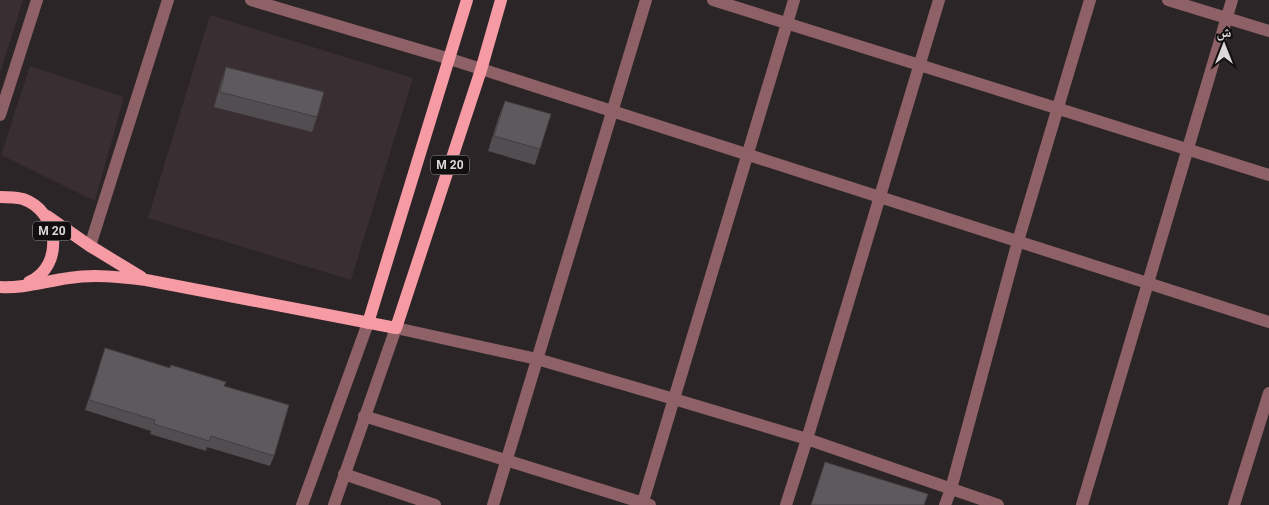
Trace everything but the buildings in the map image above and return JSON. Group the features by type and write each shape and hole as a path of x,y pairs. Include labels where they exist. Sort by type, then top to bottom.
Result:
{"main road":[{"name":"M 20","path":"368,323 467,0"},
{"name":"M 20","path":"8,288 72,277 121,277 146,280 396,328 481,70 501,0"},
{"name":"M 20","path":"0,197 24,199 36,206 45,215 51,226 54,238 50,262 43,272 34,280 8,288"},
{"path":"45,215 90,246 146,280"}],"street":[{"path":"0,115 37,0"},
{"path":"90,246 168,0"},
{"path":"251,0 450,59 1269,322"},
{"path":"493,505 646,0"},
{"path":"714,0 1269,175"},
{"path":"364,416 645,504 674,399 794,0"},
{"path":"786,505 808,439 939,0"},
{"path":"945,505 951,489 1018,241 1090,0"},
{"path":"1168,0 1269,31"},
{"path":"1082,505 1232,0"},
{"path":"302,505 368,323"},
{"path":"334,505 396,328 537,359 674,399 808,439 998,505"},
{"path":"1234,505 1269,393"},
{"path":"344,474 435,505"}],"shaded area":[{"path":"0,0 23,0 0,73"},
{"path":"210,15 413,78 351,280 148,218"},
{"path":"30,66 124,97 95,201 1,155"}]}
